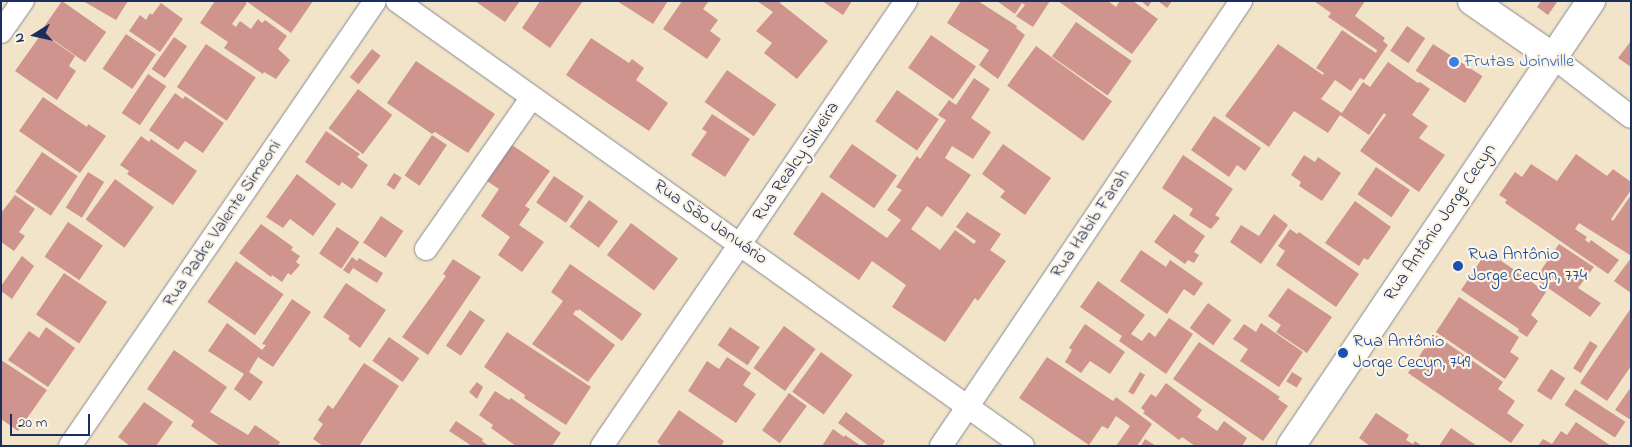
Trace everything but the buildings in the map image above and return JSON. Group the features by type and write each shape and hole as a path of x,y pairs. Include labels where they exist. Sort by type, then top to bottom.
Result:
{"street":[{"path":"1,32 23,1"},
{"name":"Rua Padre Valente Simeoni","path":"70,446 374,1"},
{"name":"Rua São Januário","path":"397,1 1023,446"},
{"name":"Rua Realcy Silveira","path":"602,446 906,1"},
{"name":"Rua Habib Farah","path":"941,446 1241,1"},
{"path":"1472,1 1553,57 1631,117"},
{"name":"Rua Antônio Jorge Cecyn","path":"1291,446 1591,1"},
{"path":"426,249 532,97"}],"place":[{"name":"Frutas Joinville","path":"1454,62"},
{"name":"Rua Antônio Jorge Cecyn, 774","path":"1458,266"},
{"name":"Rua Antônio Jorge Cecyn, 749","path":"1343,353"}]}
